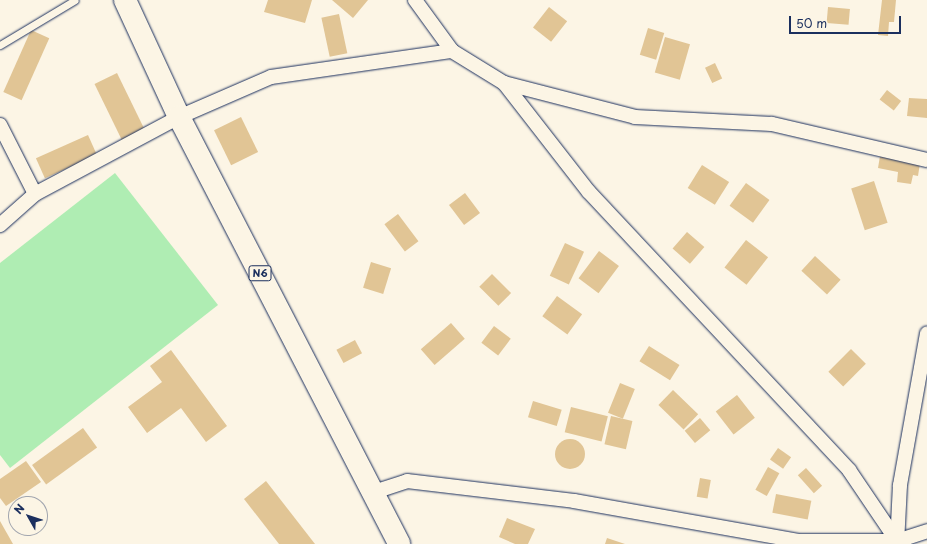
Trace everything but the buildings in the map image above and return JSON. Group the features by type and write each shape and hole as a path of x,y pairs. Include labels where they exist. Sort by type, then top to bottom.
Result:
{"highway":[{"name":"N6","path":"125,0 179,117 374,492 399,544"}],"street":[{"path":"415,0 452,51 504,83 635,117 772,124 927,160"},
{"path":"0,225 35,194 179,117 271,77 452,51"},
{"path":"504,83 589,192 849,470 898,543"},
{"path":"0,125 35,194"},
{"path":"898,543 900,485 927,333"},
{"path":"374,492 407,481 574,501 798,541 898,543 927,530"}],"lane":[{"path":"0,45 74,0"}],"green space":[{"path":"115,173 218,305 10,468 0,455 0,263"}]}
